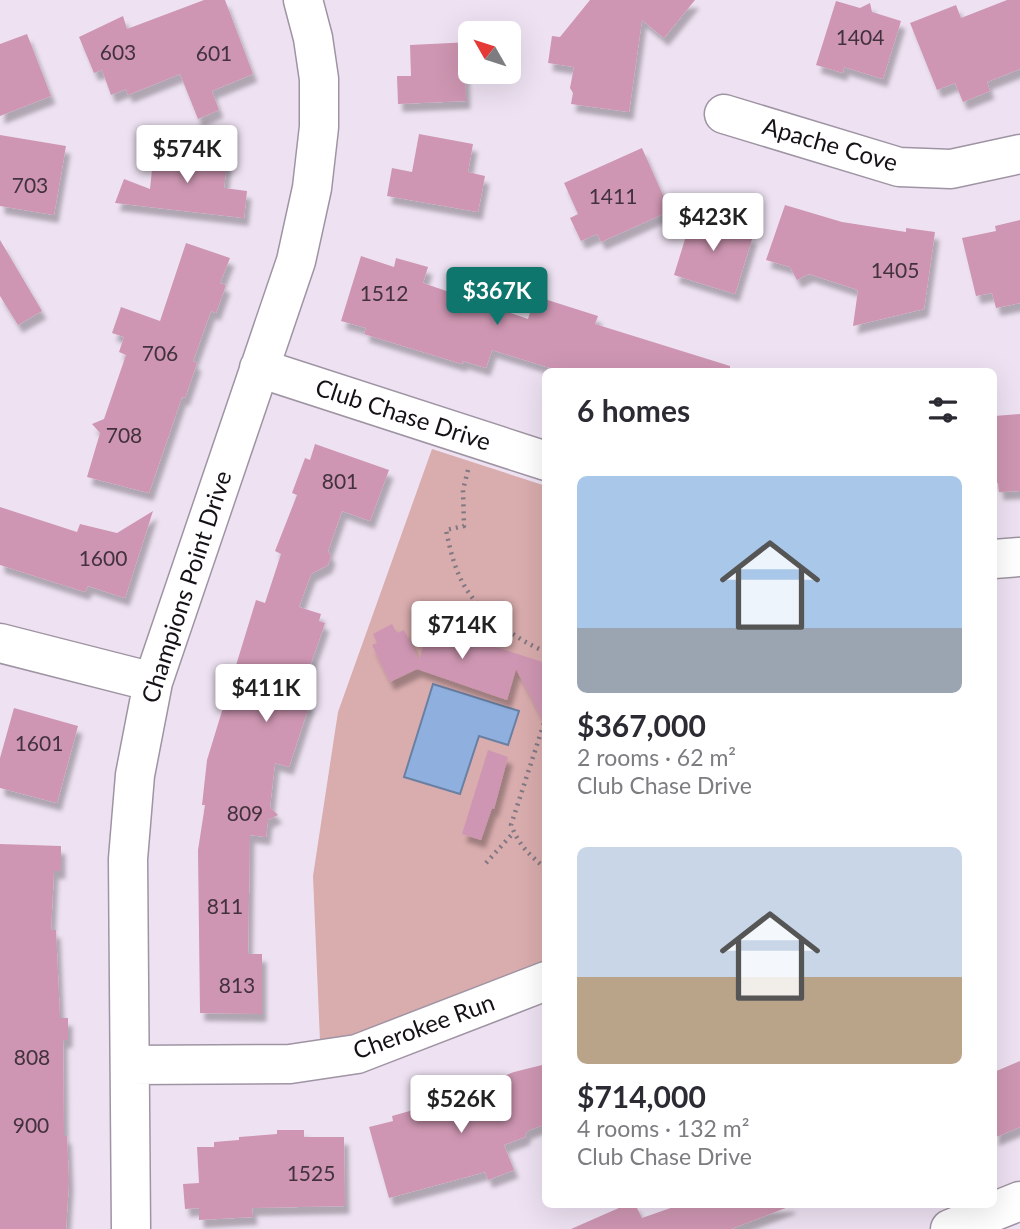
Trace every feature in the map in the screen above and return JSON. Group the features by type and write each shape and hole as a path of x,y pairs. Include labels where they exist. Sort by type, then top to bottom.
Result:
{"street":[{"name":"Champions Point Drive","path":"131,1229 128,859 135,775 153,682 296,261 312,188 319,127 319,79 313,38 303,0"},
{"name":"Apache Cove","path":"724,114 899,167 951,169 1020,153"},
{"name":"Club Chase Drive","path":"259,368 542,460"},
{"path":"997,559 1020,557"},
{"path":"0,643 153,682"},
{"name":"Cherokee Run","path":"131,1065 290,1064 357,1054 542,983"},
{"path":"950,1229 1020,1201"}],"path":[{"path":"468,468 463,490 464,526 446,530 451,555 465,587 481,608 530,645 542,650"},
{"path":"493,646 500,623"},
{"path":"542,729 511,825 527,853 542,866"},
{"path":"486,863 514,832"}],"shaded area":[{"path":"432,449 542,485 542,965 355,1036 320,1041 313,876 338,712"}],"water":[{"path":"433,684 519,711 508,745 479,736 460,794 404,777"}],"building":[{"path":"204,0 225,0 253,74 212,91 219,110 198,119 180,74 128,95 126,89 111,95 102,70 94,73 79,37 123,16 127,29"},
{"path":"590,0 695,0 664,38 642,20 629,112 571,104 573,93 570,88 574,67 548,63 552,36 560,37"},
{"path":"1007,0 1020,0 1020,69 987,82 990,91 963,102 955,83 937,90 910,23 956,5 961,18"},
{"path":"836,1 860,8 870,3 872,12 901,21 883,79 844,67 843,73 816,65"},
{"path":"27,34 51,96 0,116 0,44"},
{"path":"458,43 458,84 465,84 466,101 398,104 397,76 411,76 410,45"},
{"path":"419,134 473,144 468,172 485,176 478,212 387,196 392,168 412,172"},
{"path":"0,135 66,146 54,215 0,206"},
{"path":"168,148 228,155 224,188 247,191 244,218 115,203 124,179 150,189 154,150 168,151"},
{"path":"642,148 670,211 601,242 597,234 581,241 570,218 578,214 564,183"},
{"path":"785,205 842,222 906,232 906,228 935,232 924,309 853,326 858,290 809,274 797,280 790,267 766,260"},
{"path":"694,210 732,221 730,229 753,236 735,294 674,275"},
{"path":"1020,220 1020,303 996,308 992,293 976,296 962,238 996,231 995,226"},
{"path":"0,240 42,311 18,325 0,296"},
{"path":"186,243 230,258 220,283 226,285 216,313 211,311 193,361 197,363 185,398 182,397 149,493 87,477 100,433 92,424 104,419 126,355 119,352 124,337 112,333 121,307 160,321"},
{"path":"361,256 394,267 396,258 428,267 423,283 528,319 535,296 598,316 595,324 730,368 550,368 492,350 486,368 463,361 462,364 364,334 366,328 341,321"},
{"path":"1020,414 1020,491 999,492 997,416"},
{"path":"315,444 389,470 370,521 342,511 328,551 331,556 328,565 311,574 299,607 321,614 319,621 325,623 301,692 309,695 307,702 310,703 289,767 275,763 270,807 278,815 268,820 266,837 250,835 248,954 262,954 262,1014 200,1013 198,850 205,805 202,805 207,760 256,600 265,603 281,554 275,551 297,495 292,493 305,458 310,460"},
{"path":"0,507 77,532 80,524 117,533 153,511 125,598 88,586 85,592 0,565"},
{"path":"431,618 452,624 454,618 478,625 473,640 542,662 542,718 516,669 507,700 417,669 390,682 372,645 377,643 373,634 392,624 397,633 404,630 419,660"},
{"path":"14,708 78,726 57,803 0,788 0,758"},
{"path":"488,750 508,757 494,809 492,808 481,840 462,834"},
{"path":"0,844 61,846 61,871 54,871 51,930 56,930 60,1018 68,1018 68,1040 63,1040 64,1136 67,1136 69,1182 66,1229 0,1229"},
{"path":"1020,1061 1020,1127 997,1137 997,1071"},
{"path":"542,1065 542,1125 527,1131 525,1137 504,1145 514,1170 488,1180 485,1172 389,1198 369,1127 393,1121 392,1116 431,1105 433,1112 483,1092 482,1089 494,1084 493,1080"},
{"path":"277,1130 304,1130 304,1137 344,1137 345,1206 252,1208 253,1217 199,1220 199,1208 185,1209 183,1184 199,1183 197,1147 214,1147 214,1142 239,1140 239,1137 277,1134"},
{"path":"619,1208 637,1208 642,1218 671,1208 786,1208 731,1229 571,1229"}]}
